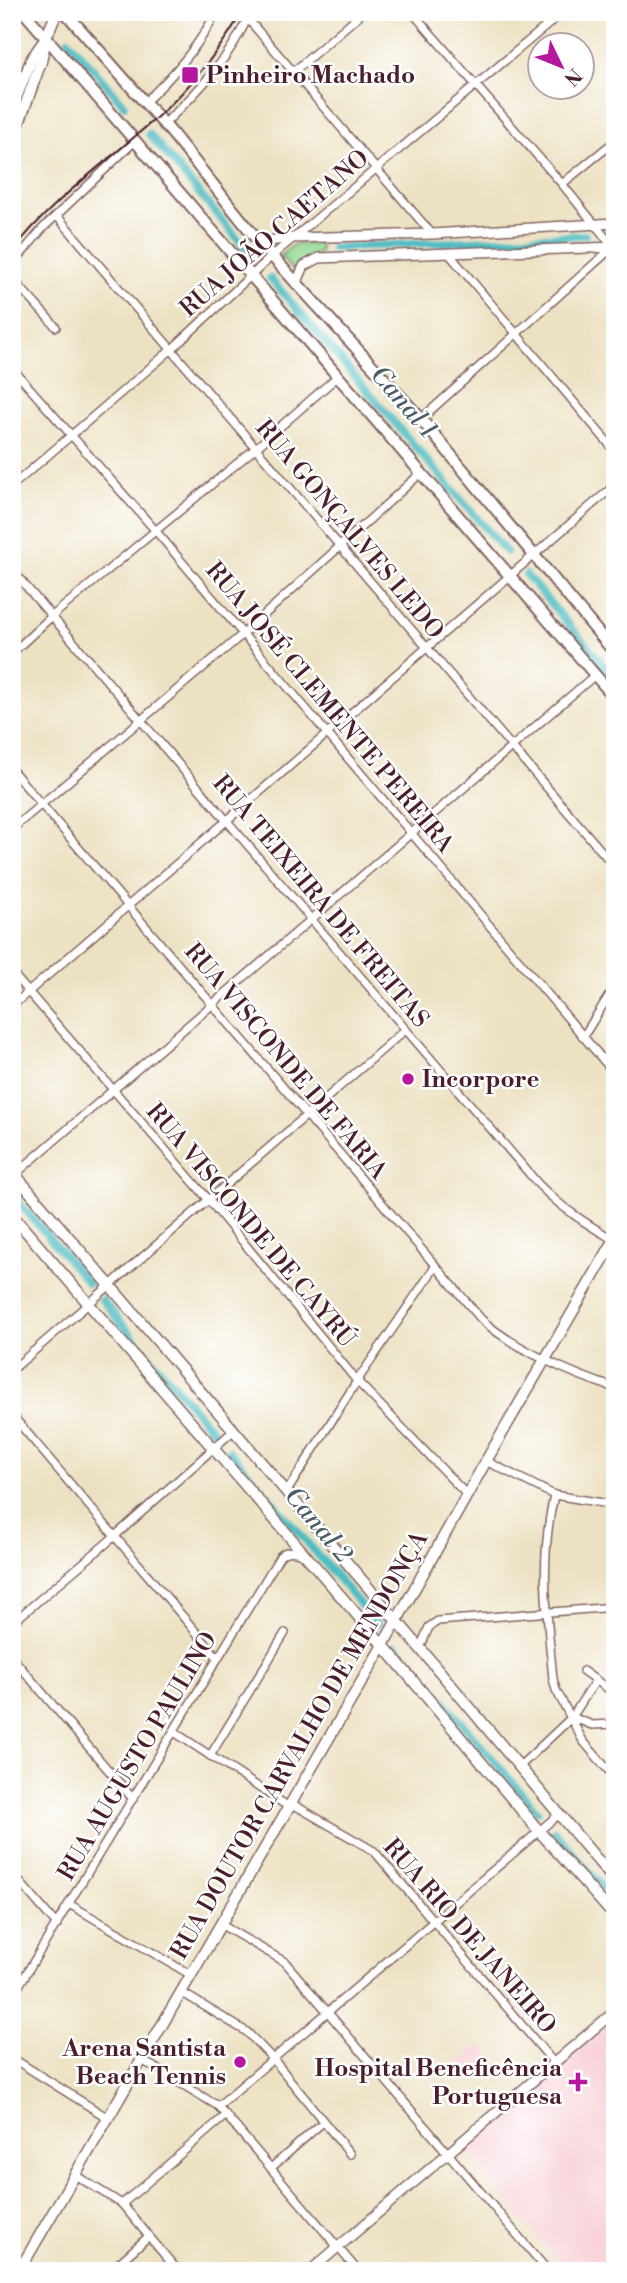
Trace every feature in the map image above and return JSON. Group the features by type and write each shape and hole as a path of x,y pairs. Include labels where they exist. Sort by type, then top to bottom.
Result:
{"main road":[{"path":"24,12 252,273 615,698"},
{"path":"12,142 57,12"},
{"path":"65,12 164,124 270,257 421,419 530,558 614,650"},
{"path":"12,108 32,58 46,38"},
{"path":"13,1174 420,1648 615,1881"},
{"path":"12,1214 615,1917"},
{"name":"RUA DOUTOR CARVALHO DE MENDONÇA","path":"19,2271 615,1240"}],"street":[{"path":"145,103 177,71 202,37 216,12"},
{"path":"293,72 363,12"},
{"path":"412,12 562,184 613,247"},
{"name":"RUA JOÃO CAETANO","path":"12,486 172,349 270,257 563,12"},
{"path":"164,124 189,101 206,80 229,50 249,16 293,72 432,234"},
{"path":"12,265 32,240 135,141"},
{"path":"562,184 615,141"},
{"name":"RUA GONÇALVES LEDO","path":"57,216 615,867"},
{"path":"259,242 293,238 432,234 615,223"},
{"path":"329,238 323,248 329,257"},
{"path":"296,284 304,266 310,261 329,257 450,255 613,247"},
{"path":"421,419 613,247"},
{"path":"450,255 615,450"},
{"path":"12,278 56,327"},
{"name":"RUA JOSÉ CLEMENTE PEREIRA","path":"12,368 155,530 615,1074"},
{"path":"12,653 51,617 257,447 338,376"},
{"path":"12,829 140,718 243,634 421,473"},
{"path":"12,1006 615,485"},
{"name":"RUA TEIXEIRA DE FREITAS","path":"12,570 405,1030 558,1204 577,1219 615,1240"},
{"path":"13,1174 595,675"},
{"name":"RUA VISCONDE DE FARIA","path":"12,770 306,1116 491,1328 545,1360 615,1388"},
{"name":"RUA VISCONDE DE CAYRÚ","path":"12,974 208,1199 357,1381 467,1495"},
{"path":"583,1037 615,986"},
{"path":"12,1370 405,1030"},
{"path":"286,1493 357,1381 435,1266"},
{"path":"12,1415 218,1657"},
{"path":"12,1623 215,1449 233,1430"},
{"path":"486,1461 554,1495 615,1505"},
{"path":"554,1495 544,1572 553,1679 583,1741 615,1777"},
{"name":"RUA AUGUSTO PAULINO","path":"12,1997 281,1556 292,1551 304,1556"},
{"path":"420,1648 429,1627 438,1621 615,1607"},
{"path":"210,1756 285,1633"},
{"path":"12,1657 134,1799"},
{"path":"583,1671 608,1689"},
{"path":"519,1767 572,1717 596,1680"},
{"path":"572,1717 588,1725 615,1724"},
{"name":"RUA RIO DE JANEIRO","path":"174,1732 289,1807 296,1806 374,1850 554,2063"},
{"path":"218,2106 559,1814"},
{"path":"601,1864 608,1867 615,1865"},
{"path":"12,1873 57,1926"},
{"path":"69,1905 191,1975"},
{"path":"220,1924 285,1962 548,2271"},
{"path":"181,1992 247,2032 273,2059 350,2154"},
{"path":"310,2271 615,2011"},
{"path":"12,2058 108,2118"},
{"path":"142,2060 218,2106 358,2271"},
{"path":"122,2204 226,2115"},
{"path":"271,2168 323,2122"},
{"path":"75,2175 122,2204 178,2271"},
{"path":"110,2271 149,2236"}],"shaded area":[{"name":"Hospital Beneficência Portuguesa","path":"615,2019 615,2271 566,2271 466,2153 466,2148"},
{"path":"480,2043 510,2077 501,2085 488,2069 476,2079 460,2061"}],"green space":[{"path":"320,242 320,253 304,260 293,271 280,256 293,245"}],"waterway":[{"name":"Canal 1","path":"68,40 124,105"},
{"name":"Canal 1","path":"149,134 252,256"},
{"path":"333,248 585,235"},
{"name":"Canal 1","path":"270,278 506,552"},
{"name":"Canal 1","path":"526,575 615,679"},
{"name":"Canal 2","path":"12,1194 88,1283"},
{"name":"Canal 2","path":"102,1300 215,1434"},
{"name":"Canal 2","path":"229,1451 377,1624"},
{"name":"Canal 2","path":"396,1646 537,1811"},
{"name":"Canal 2","path":"554,1831 615,1902"}],"tram line":[{"path":"12,252 29,231 69,192 153,121 182,92 201,71 242,12"}],"place":[{"name":"Pinheiro Machado","path":"190,75"},
{"name":"Incorpore","path":"408,1079"},
{"name":"Arena Santista Beach Tennis","path":"240,2062"},
{"name":"Hospital Beneficência Portuguesa","path":"578,2082"}]}
